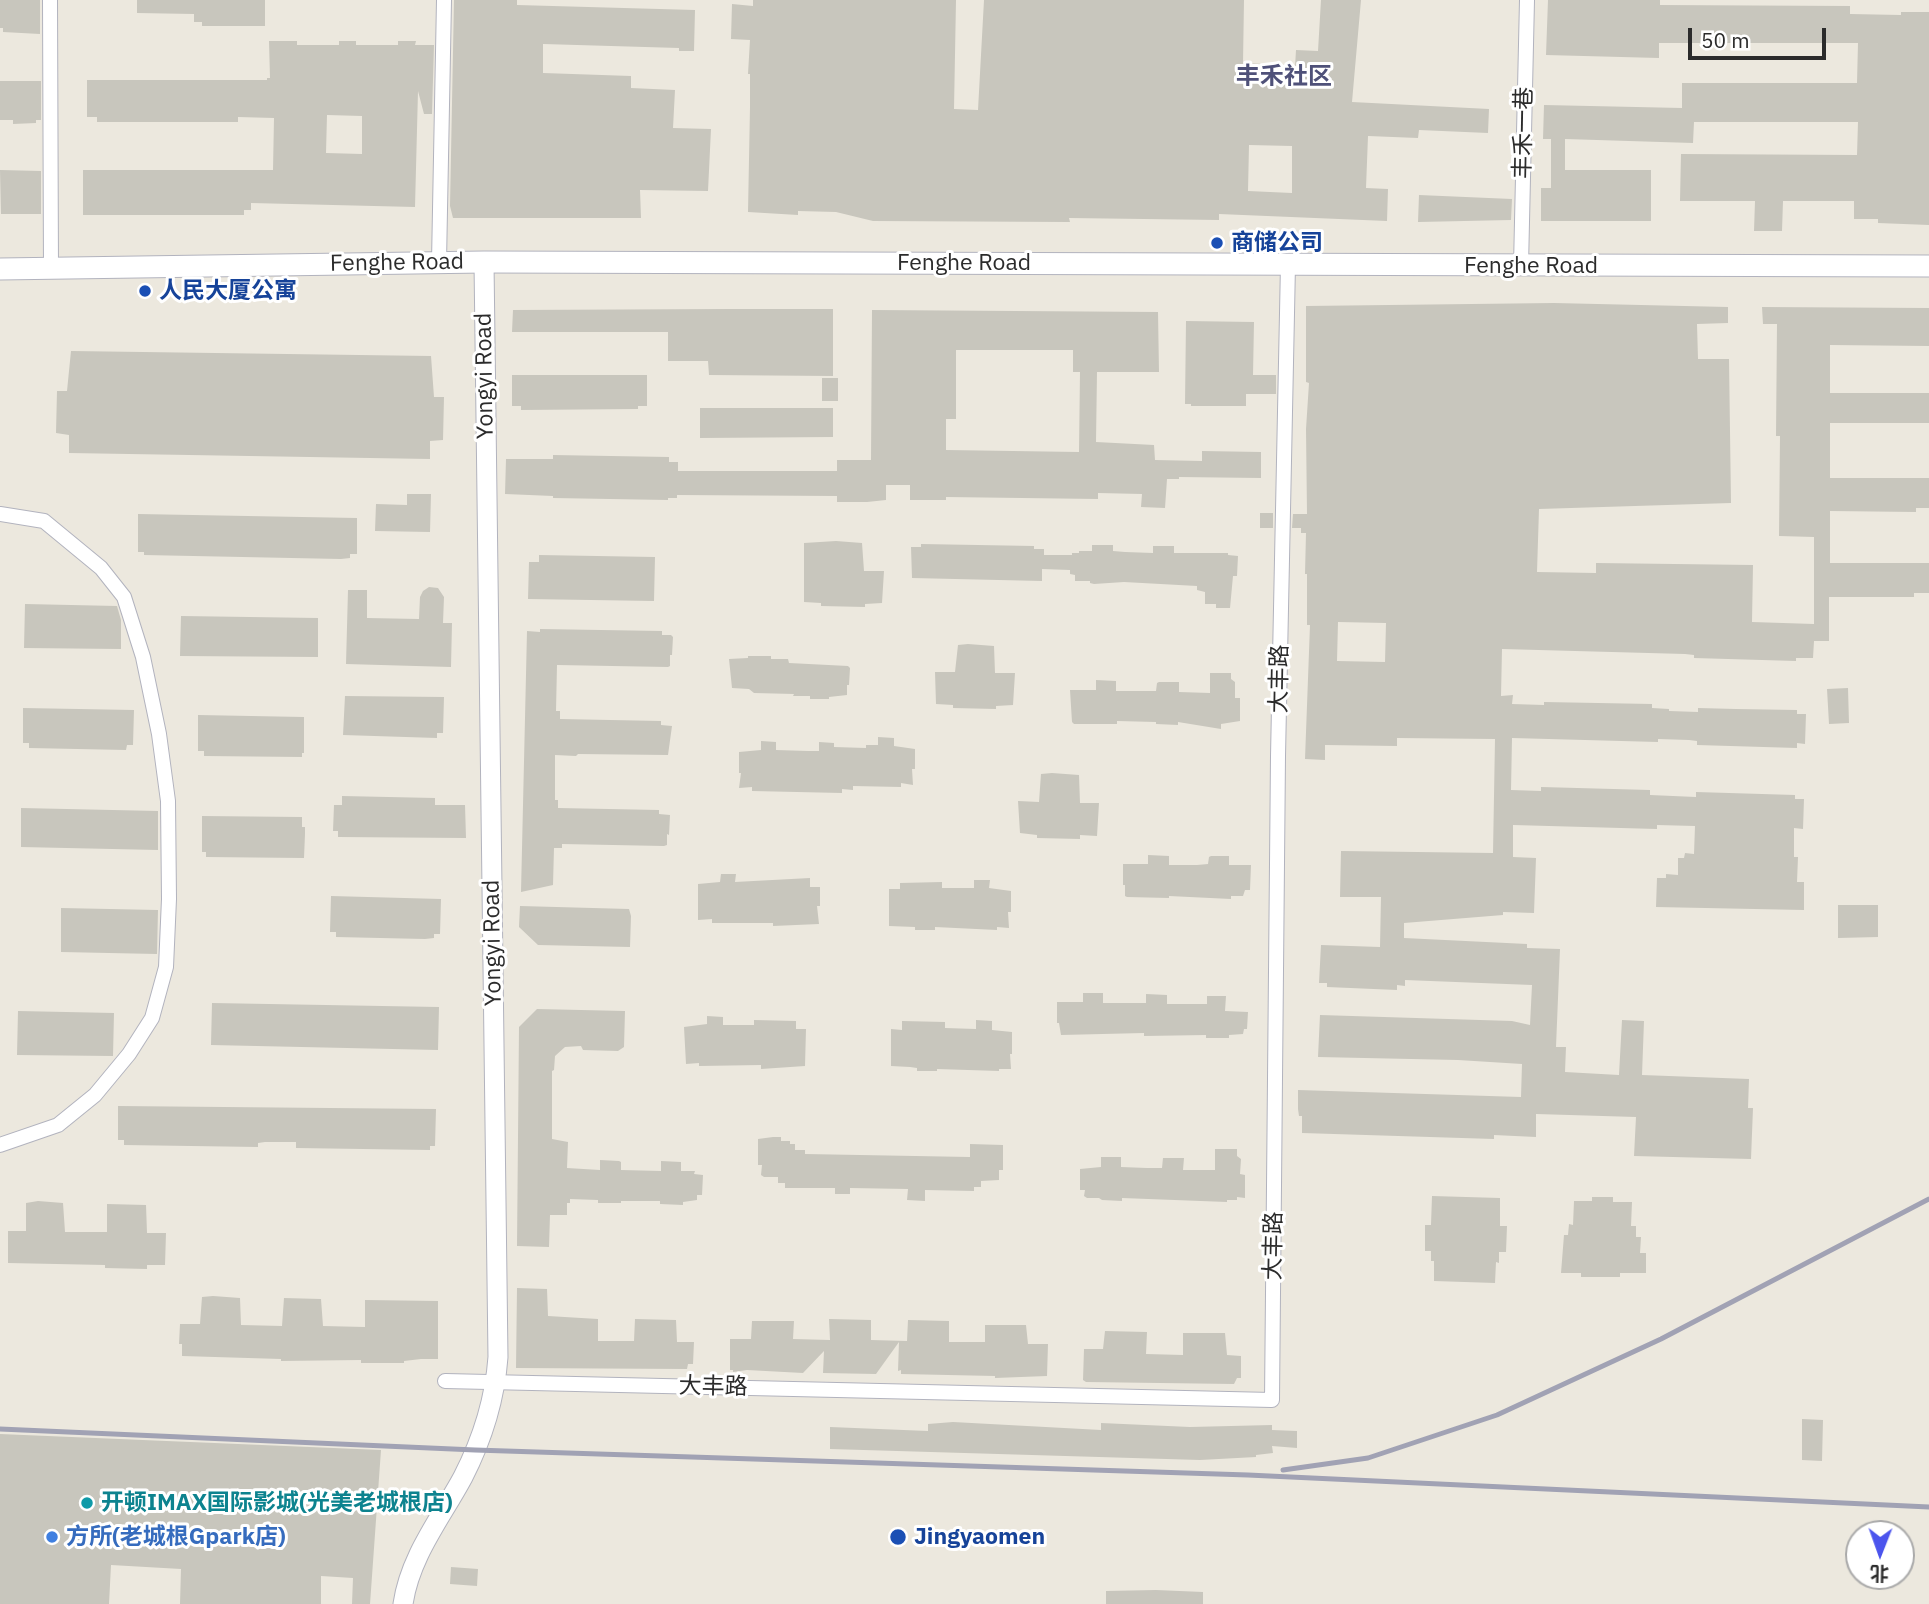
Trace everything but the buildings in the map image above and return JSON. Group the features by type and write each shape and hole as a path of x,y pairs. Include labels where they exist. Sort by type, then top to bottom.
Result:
{"main road":[{"name":"Fenghe Road","path":"0,269 439,262 1929,267"}],"street":[{"path":"50,0 51,269"},
{"path":"439,262 444,0"},
{"name":"丰禾一巷","path":"1521,266 1527,0"},
{"name":"Yongyi Road","path":"403,1604 414,1563 475,1450 496,1382 498,1333 484,262"},
{"name":"大丰路","path":"445,1381 1272,1400 1279,743 1288,264"},
{"path":"0,513 44,521 101,568 124,597 143,657 159,734 168,801 169,898 166,967 152,1018 129,1054 95,1095 58,1125 0,1145"}],"railway":[{"path":"1283,1470 1368,1458 1497,1415 1661,1339 1929,1199"},
{"path":"0,1429 475,1450 1248,1475 1929,1507"}],"place":[{"name":"商储公司","path":"1217,243"},
{"name":"人民大厦公寓","path":"145,291"},
{"name":"开顿IMAX国际影城(光美老城根店)","path":"87,1503"},
{"name":"方所(老城根Gpark店)","path":"52,1537"},
{"name":"Jingyaomen","path":"898,1537"}],"district":[{"name":"丰禾社区","path":"1284,77"}]}
